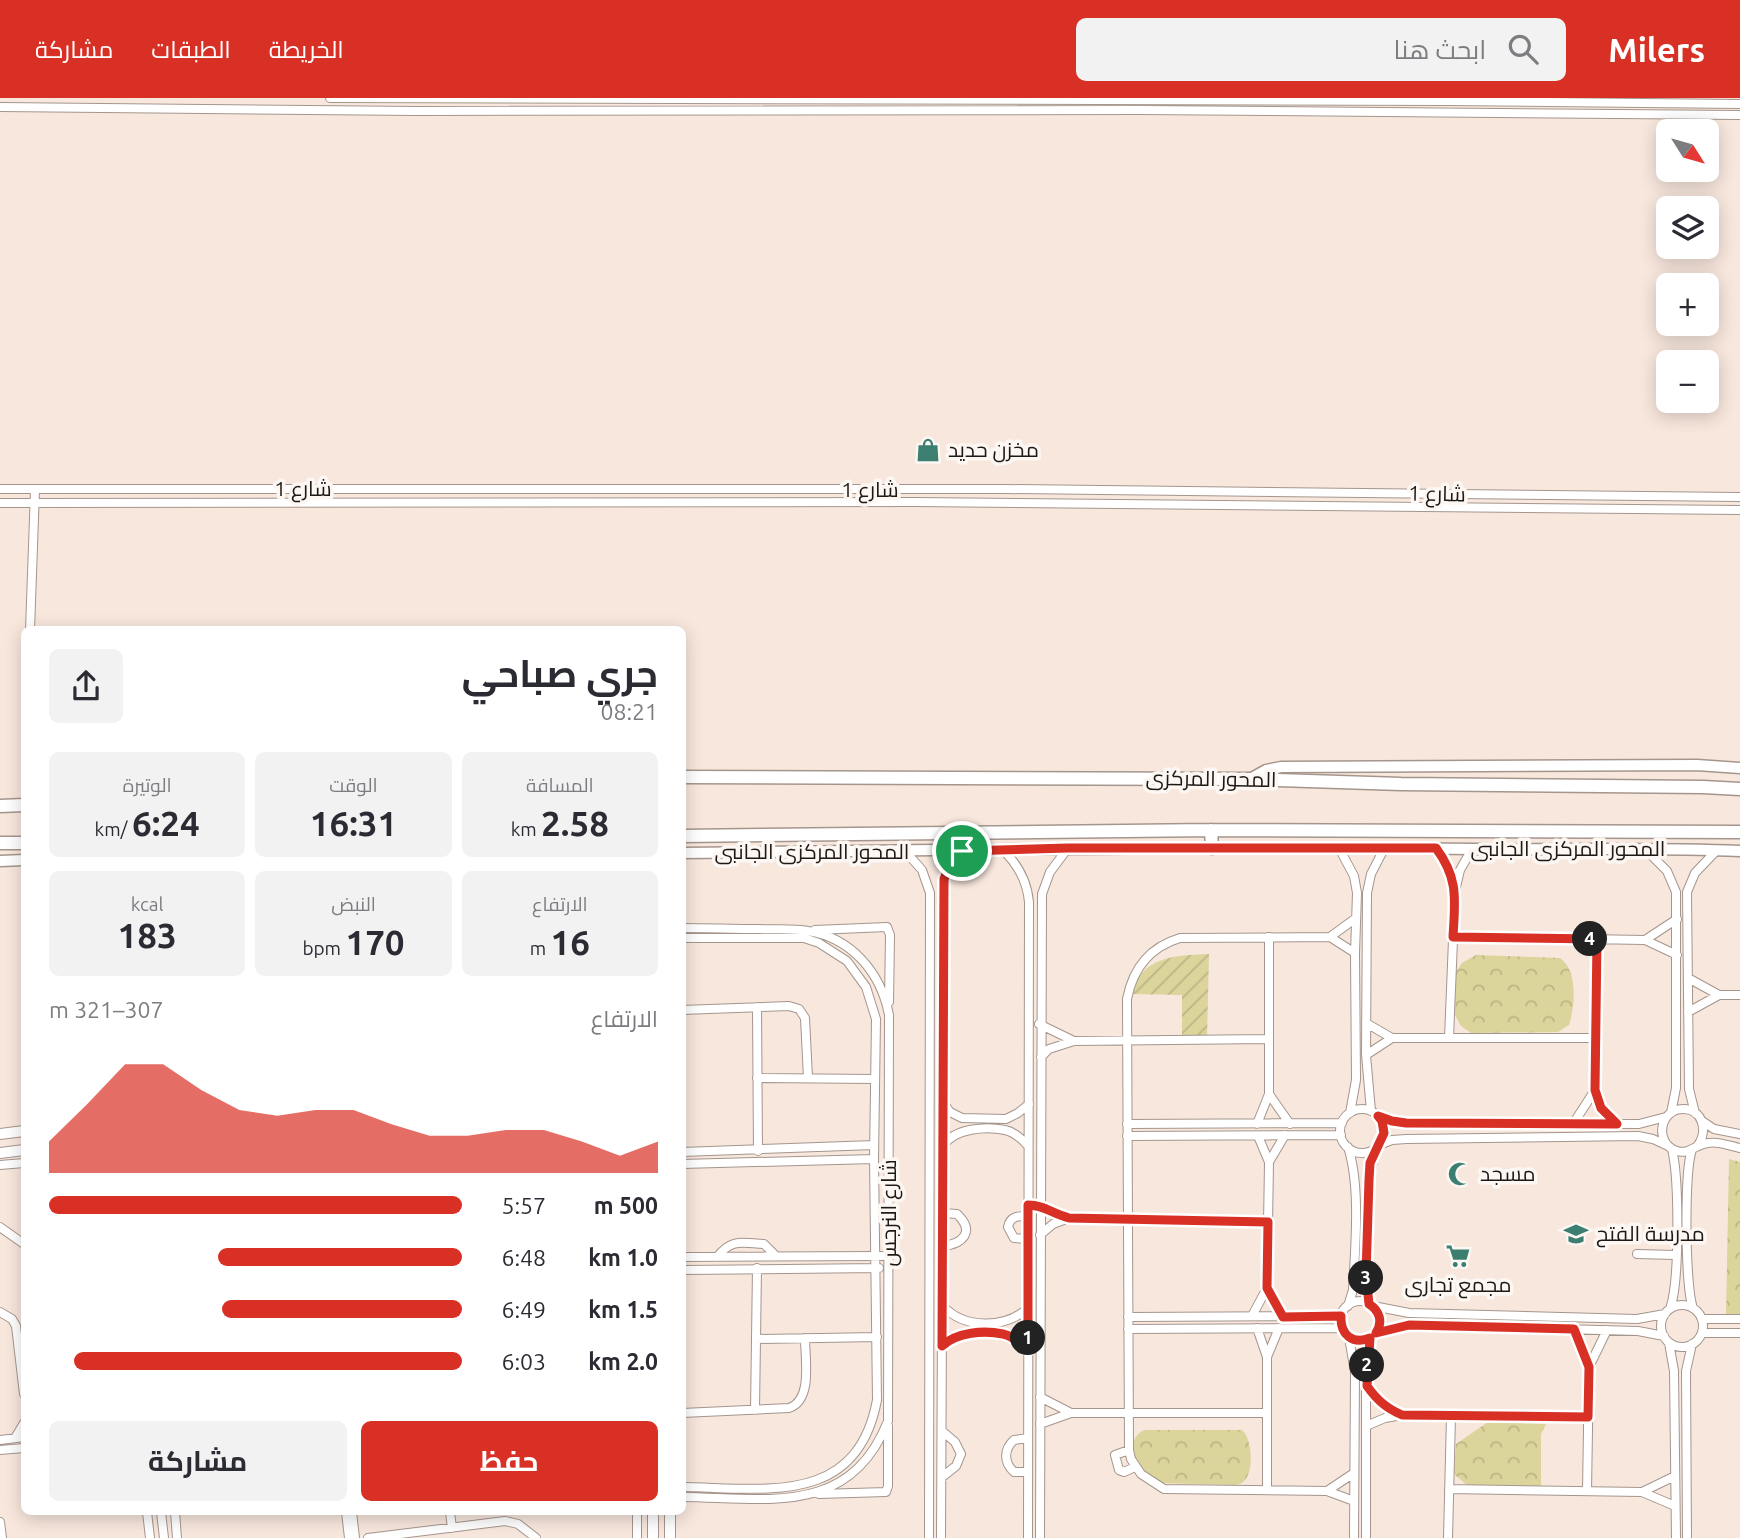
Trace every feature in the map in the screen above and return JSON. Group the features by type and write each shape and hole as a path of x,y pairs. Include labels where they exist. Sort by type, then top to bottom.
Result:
{"highway":[{"name":"المحور المركزى","path":"686,777 1250,779 1740,789"},
{"path":"0,806 21,805"},
{"path":"1212,830 1212,848"},
{"path":"686,836 1212,830 1740,832"},
{"path":"0,844 21,843"}],"main road":[{"path":"1250,779 1273,768 1343,766 1697,765 1740,768"},
{"name":"المحور المركزى الجانبى","path":"686,853 1068,848 1740,851"},
{"path":"0,861 21,860"}],"street":[{"path":"330,98 1359,100 1740,104"},
{"path":"1285,100 1285,111"},
{"path":"1296,100 1296,111"},
{"path":"1359,100 1359,111"},
{"path":"1538,102 1538,112"},
{"path":"0,107 417,111 1359,111 1740,115"},
{"name":"شارع 1","path":"0,489 1033,489 1740,497"},
{"path":"402,489 402,503"},
{"path":"30,626 35,490"},
{"path":"804,490 804,502"},
{"name":"شارع 1","path":"0,503 804,502 1740,510"},
{"path":"1040,1538 1042,894 1050,872 1068,848"},
{"path":"1339,848 1354,876 1357,893 1356,1088 1350,1113 1342,1124 1341,1135 1353,1164 1355,1183 1353,1290 1348,1306 1341,1316 1342,1328 1349,1338 1355,1372 1354,1538"},
{"path":"1366,1538 1367,1386 1373,1336 1380,1326 1380,1317 1371,1305 1366,1275 1369,1180 1370,1163 1382,1139 1384,1127 1375,1113 1366,1055 1368,882 1385,848"},
{"path":"1436,848 1450,869 1455,891"},
{"path":"1002,849 1015,862 1028,894 1028,1538"},
{"path":"1449,1038 1455,891 1460,870 1472,849"},
{"path":"1644,849 1671,878 1676,892 1676,1088 1661,1131 1670,1147 1675,1168 1675,1289 1661,1323 1674,1371 1675,1538"},
{"path":"1717,850 1695,873 1688,892 1689,1097 1695,1113 1702,1121 1714,1129 1740,1134"},
{"path":"905,851 922,870 930,893 929,1538"},
{"path":"942,1538 944,890 948,869 962,851"},
{"path":"1330,937 1356,918"},
{"path":"1645,940 1677,919"},
{"path":"806,930 887,927 890,934 889,1015"},
{"name":"شارع النرجس","path":"686,928 806,930 833,939 851,950 866,964 881,988 889,1015 888,1420 881,1438 860,1468 830,1488 812,1494 792,1498 686,1497"},
{"path":"1257,1124 1269,1094 1269,937"},
{"path":"1354,1501 1327,1491 1164,1489 1147,1481 1135,1467 1129,1450 1128,1413 1127,999 1129,986 1137,969 1162,945 1180,938 1330,937 1355,953"},
{"path":"1453,937 1645,940 1676,954"},
{"name":"شارع النرجس","path":"686,938 804,938 834,951 858,974 873,1003 876,1019 874,1159 877,1256 877,1401 874,1417 860,1447 836,1471 814,1482 790,1488 686,1486"},
{"path":"1597,939 1595,1090 1601,1108 1617,1124"},
{"path":"1688,978 1719,995 1740,995"},
{"path":"1688,1012 1719,995"},
{"path":"757,1007 758,1151"},
{"path":"686,1010 795,1007 803,1013 808,1078"},
{"path":"1028,1023 1041,1024 1074,1041"},
{"path":"1366,1023 1392,1038 1594,1038"},
{"path":"1366,1055 1392,1038"},
{"path":"1041,1057 1049,1049 1074,1041 1269,1039"},
{"path":"757,1078 875,1079"},
{"path":"1573,1124 1595,1090"},
{"path":"1269,1094 1290,1124"},
{"path":"943,1102 950,1112 962,1118 1006,1119 1028,1104"},
{"path":"1350,1113 1364,1109 1392,1121 1406,1123 1573,1124 1646,1123 1683,1109 1695,1113"},
{"path":"1349,1338 1360,1341 1409,1325 1638,1331 1667,1339 1683,1347 1692,1344 1702,1333 1702,1319 1693,1308 1688,1288 1687,1175 1695,1147 1703,1136 1702,1121"},
{"path":"1127,1124 1342,1124"},
{"path":"943,1146 951,1136 963,1130 1004,1130 1018,1136 1028,1146"},
{"path":"0,1134 21,1131"},
{"path":"1269,1163 1285,1135"},
{"path":"1127,1136 1341,1135"},
{"path":"1252,1317 1267,1288 1269,1163 1258,1136"},
{"path":"1348,1147 1353,1151 1365,1152 1399,1139 1638,1136 1653,1139 1682,1152 1711,1142 1740,1148"},
{"path":"686,1152 874,1145"},
{"path":"0,1153 21,1150"},
{"path":"686,1164 874,1159"},
{"path":"0,1165 21,1163"},
{"path":"1028,1205 1040,1205 1069,1218 1268,1222"},
{"path":"943,1213 957,1214 964,1223 965,1231 957,1244 943,1245"},
{"path":"1028,1216 1012,1219 1008,1227 1014,1238 1028,1239"},
{"path":"1040,1235 1053,1224 1069,1218"},
{"path":"0,1227 21,1242"},
{"path":"717,1256 732,1243 764,1244 776,1256"},
{"path":"1637,1254 1676,1255"},
{"path":"686,1257 888,1256"},
{"path":"755,1410 757,1268"},
{"path":"686,1270 888,1268"},
{"path":"1267,1288 1283,1317"},
{"path":"1348,1306 1359,1302 1409,1313 1637,1320 1667,1312 1679,1305 1693,1308"},
{"path":"943,1306 968,1323 1003,1322 1017,1317 1028,1308"},
{"path":"0,1312 12,1319 16,1326 21,1368"},
{"path":"1128,1317 1341,1316"},
{"path":"1702,1319 1740,1319"},
{"path":"1257,1328 1267,1357 1267,1490"},
{"path":"1267,1357 1279,1328"},
{"path":"1128,1329 1342,1328"},
{"path":"1574,1329 1589,1367 1587,1491"},
{"path":"1589,1367 1607,1330"},
{"path":"1702,1333 1740,1333"},
{"path":"929,1346 942,1346 961,1335 1004,1334 1017,1340 1028,1350"},
{"path":"756,1339 877,1337"},
{"path":"686,1413 789,1408 800,1402 804,1391 806,1338"},
{"path":"1687,1538 1686,1371 1692,1344"},
{"path":"1367,1386 1382,1404 1402,1415"},
{"path":"1040,1397 1071,1413"},
{"path":"1040,1424 1071,1413 1267,1413"},
{"path":"1366,1426 1402,1415 1588,1417"},
{"path":"1448,1538 1451,1416"},
{"path":"812,1494 886,1492 888,1420"},
{"path":"942,1431 955,1442 961,1454 956,1466 942,1477"},
{"path":"0,1440 20,1438"},
{"path":"1028,1438 1014,1440 1007,1448 1006,1458 1014,1472 1028,1472"},
{"path":"0,1461 5,1450"},
{"path":"1129,1450 1117,1453 1114,1458 1121,1472 1135,1467"},
{"path":"1327,1491 1354,1473"},
{"path":"1642,1492 1675,1476"},
{"path":"1449,1489 1642,1492 1675,1506"},
{"path":"147,1515 150,1538"},
{"path":"161,1515 164,1538"},
{"path":"174,1515 177,1538"},
{"path":"346,1515 349,1538"},
{"path":"352,1515 355,1538"},
{"path":"450,1515 452,1528"},
{"path":"637,1515 637,1538"},
{"path":"653,1515 653,1538"},
{"path":"670,1515 670,1538"},
{"path":"368,1538 505,1521 518,1524 536,1538"},
{"path":"0,1522 2,1538"}],"green space":[{"path":"1209,954 1207,1038 1182,1039 1182,995 1130,994 1136,981 1152,965 1172,957"},
{"path":"1476,955 1560,958 1570,971 1574,989 1569,1025 1558,1032 1471,1033 1461,1026 1455,1015 1456,972 1462,963"},
{"path":"1729,1159 1740,1162 1740,1316 1726,1315"},
{"path":"1488,1422 1546,1424 1541,1434 1541,1486 1548,1490 1468,1486 1454,1474 1456,1444"},
{"path":"1144,1430 1242,1430 1250,1447 1248,1475 1243,1482 1235,1485 1157,1483 1144,1473 1133,1450 1137,1436"}],"place":[{"name":"مخزن حديد","path":"928,450"},
{"name":"مسجد","path":"1460,1174"},
{"name":"مدرسة الفتح","path":"1576,1234"},
{"name":"مجمع تجارى","path":"1458,1256"}],"route":[{"path":"1068,848 1436,848 1450,869 1453,880 1453,937 1597,939 1595,1090 1601,1108 1617,1124 1406,1123 1378,1116 1382,1121 1384,1133 1370,1163 1366,1275 1369,1304 1380,1317 1380,1326 1376,1333 1409,1325 1574,1329 1589,1367 1588,1417 1402,1415 1388,1409 1376,1399 1367,1386 1370,1338 1360,1341 1349,1338 1342,1328 1341,1316 1283,1317 1267,1288 1268,1222 1069,1218 1040,1205 1028,1205 1028,1350 1017,1340 1004,1334 961,1335 942,1346 944,879 954,859 962,851 1068,848"}]}
